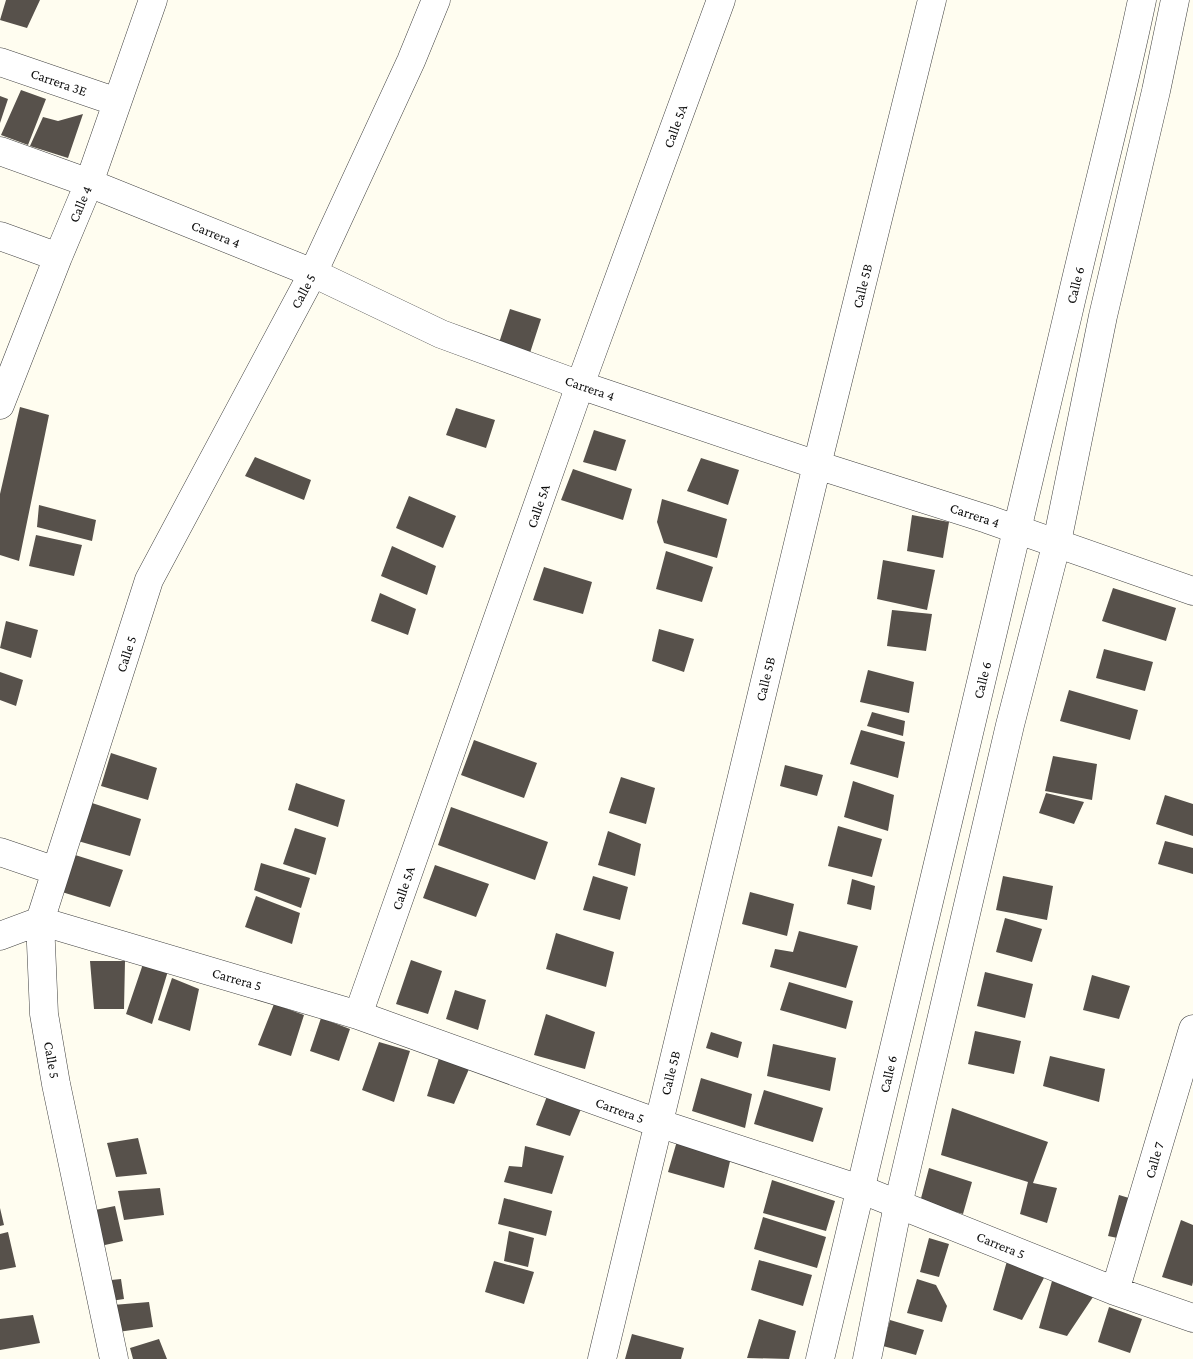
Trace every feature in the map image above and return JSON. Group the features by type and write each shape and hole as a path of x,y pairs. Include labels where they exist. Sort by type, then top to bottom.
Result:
{"street":[{"name":"Calle 4","path":"0,405 89,183 153,0"},
{"name":"Calle 5","path":"114,1359 44,1014 40,921 149,580 313,273 411,61 436,0"},
{"name":"Calle 5A","path":"358,1014 580,385 721,0"},
{"name":"Calle 5B","path":"602,1359 817,465 932,0"},
{"name":"Calle 6","path":"820,1359 1069,309 1125,83 1142,0"},
{"path":"867,1359 898,1205 1010,725 1057,542 1102,316 1156,91 1175,0"},
{"name":"Carrera 3E","path":"0,62 118,102"},
{"path":"1125,83 1156,91"},
{"name":"Carrera 4","path":"0,151 89,183 313,273 441,334 580,385 817,465 1057,542 1193,591"},
{"path":"0,236 58,257"},
{"path":"974,714 1010,725"},
{"path":"0,852 56,871"},
{"path":"0,936 40,921"},
{"name":"Carrera 5","path":"40,921 358,1014 658,1123 860,1189 1116,1291 1193,1318"},
{"name":"Calle 7","path":"1116,1291 1193,1028"}],"building":[{"path":"6,0 40,0 27,28 0,20"},
{"path":"21,90 46,99 28,145 1,135"},
{"path":"0,96 8,99 0,123"},
{"path":"83,114 68,158 30,146 43,117 58,121"},
{"path":"510,309 541,319 529,356 498,346"},
{"path":"20,407 49,415 19,561 0,555 0,494"},
{"path":"456,408 495,420 486,448 446,435"},
{"path":"594,430 626,440 616,471 583,462"},
{"path":"255,457 311,480 304,500 245,476"},
{"path":"701,458 739,470 728,505 687,491"},
{"path":"573,469 632,489 623,520 561,500"},
{"path":"409,496 456,516 443,548 396,528"},
{"path":"662,499 727,519 717,558 664,543 657,522"},
{"path":"39,505 96,520 92,541 37,527"},
{"path":"912,515 949,522 943,558 907,551"},
{"path":"36,535 82,545 74,576 29,566"},
{"path":"392,546 436,566 427,595 381,576"},
{"path":"666,551 713,567 702,602 656,589"},
{"path":"883,560 935,570 927,610 877,599"},
{"path":"544,567 592,582 583,614 533,600"},
{"path":"1113,588 1176,608 1166,641 1102,621"},
{"path":"380,593 416,609 408,635 371,621"},
{"path":"892,610 932,614 926,651 887,646"},
{"path":"6,621 38,630 31,658 0,648"},
{"path":"659,629 694,639 684,672 652,661"},
{"path":"1104,649 1153,662 1145,691 1096,678"},
{"path":"868,670 914,682 909,713 860,702"},
{"path":"0,672 23,680 16,706 0,700"},
{"path":"1069,690 1138,710 1130,740 1060,721"},
{"path":"872,712 905,721 903,736 867,726"},
{"path":"861,730 905,742 898,778 850,764"},
{"path":"474,740 537,763 524,798 461,775"},
{"path":"111,753 157,768 148,800 101,786"},
{"path":"1053,756 1097,764 1092,800 1045,791"},
{"path":"785,765 823,775 817,796 780,786"},
{"path":"621,777 655,788 646,824 609,813"},
{"path":"853,781 894,795 888,831 844,817"},
{"path":"296,783 345,800 338,827 288,810"},
{"path":"1046,793 1084,802 1074,824 1039,813"},
{"path":"1165,795 1193,804 1193,836 1156,824"},
{"path":"89,802 141,819 130,856 78,841"},
{"path":"451,807 548,842 535,880 438,845"},
{"path":"838,826 882,839 872,877 828,866"},
{"path":"295,828 326,838 316,875 283,864"},
{"path":"608,831 641,844 635,876 598,865"},
{"path":"1165,841 1193,848 1193,874 1158,864"},
{"path":"72,854 123,870 110,907 62,892"},
{"path":"261,863 310,878 301,908 254,890"},
{"path":"435,865 489,884 476,917 423,898"},
{"path":"593,876 628,887 620,920 583,910"},
{"path":"1003,876 1053,886 1047,920 996,910"},
{"path":"852,879 875,886 871,910 847,904"},
{"path":"750,892 794,904 787,936 742,924"},
{"path":"256,896 300,913 292,944 245,927"},
{"path":"1005,918 1042,929 1032,962 996,952"},
{"path":"799,931 858,946 846,988 770,967 775,949 793,952"},
{"path":"556,933 614,952 606,987 546,969"},
{"path":"411,960 442,971 428,1014 396,1004"},
{"path":"90,961 125,961 124,1009 94,1009"},
{"path":"144,961 168,971 152,1024 126,1014"},
{"path":"985,972 1033,984 1025,1018 977,1006"},
{"path":"1092,975 1130,986 1119,1019 1083,1010"},
{"path":"172,978 199,989 190,1031 158,1020"},
{"path":"789,982 853,1001 846,1029 780,1010"},
{"path":"455,990 486,1000 478,1030 446,1019"},
{"path":"274,1004 304,1015 291,1056 258,1045"},
{"path":"546,1014 595,1032 585,1069 534,1055"},
{"path":"321,1018 350,1029 339,1061 310,1051"},
{"path":"975,1031 1021,1041 1014,1074 968,1064"},
{"path":"711,1032 742,1042 738,1058 706,1048"},
{"path":"379,1042 410,1051 394,1102 362,1090"},
{"path":"773,1044 836,1058 830,1091 767,1076"},
{"path":"1050,1056 1105,1069 1099,1102 1043,1086"},
{"path":"439,1058 469,1069 454,1104 427,1096"},
{"path":"701,1078 752,1094 745,1128 692,1111"},
{"path":"764,1090 823,1108 813,1142 754,1124"},
{"path":"549,1091 583,1104 570,1136 536,1125"},
{"path":"952,1108 1048,1142 1033,1183 1057,1188 1047,1223 1020,1214 1028,1182 941,1155"},
{"path":"138,1138 147,1174 116,1177 107,1143"},
{"path":"677,1141 731,1157 724,1188 668,1172"},
{"path":"525,1146 564,1156 552,1194 504,1182 509,1166 522,1167"},
{"path":"929,1168 972,1182 963,1214 920,1202"},
{"path":"772,1180 835,1201 826,1231 763,1213"},
{"path":"160,1188 164,1215 124,1220 118,1191"},
{"path":"1119,1195 1139,1201 1127,1240 1108,1236"},
{"path":"504,1198 552,1211 546,1236 498,1224"},
{"path":"115,1206 123,1241 96,1247 85,1212"},
{"path":"0,1208 4,1225 0,1226"},
{"path":"763,1217 826,1237 817,1268 754,1249"},
{"path":"1181,1220 1193,1225 1192,1286 1162,1277"},
{"path":"509,1231 534,1238 528,1267 504,1261"},
{"path":"8,1232 16,1267 0,1270 0,1234"},
{"path":"929,1238 949,1244 939,1277 920,1272"},
{"path":"759,1260 812,1275 803,1306 751,1290"},
{"path":"494,1261 534,1272 524,1304 485,1292"},
{"path":"1007,1261 1045,1276 1022,1320 993,1310"},
{"path":"121,1279 124,1299 104,1302 101,1281"},
{"path":"917,1279 936,1285 947,1306 942,1322 907,1313"},
{"path":"1052,1281 1093,1297 1067,1336 1039,1328"},
{"path":"149,1302 153,1327 118,1332 113,1305"},
{"path":"1109,1307 1142,1319 1130,1353 1098,1342"},
{"path":"33,1315 40,1343 0,1350 0,1319"},
{"path":"759,1319 796,1331 789,1359 747,1358"},
{"path":"890,1320 924,1330 916,1355 883,1346"},
{"path":"632,1334 684,1348 681,1359 625,1359"},
{"path":"159,1339 167,1359 133,1359 130,1348"}]}
